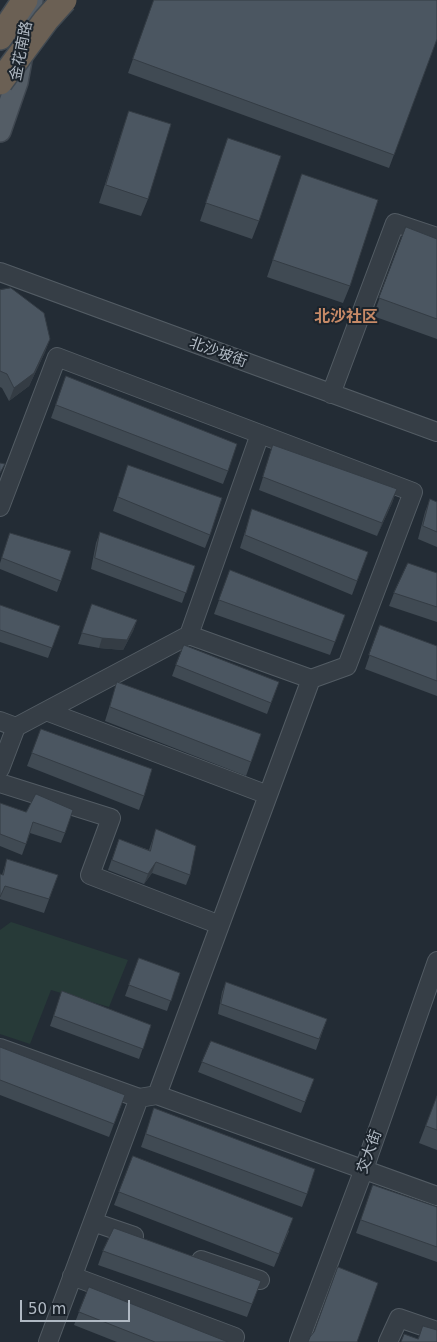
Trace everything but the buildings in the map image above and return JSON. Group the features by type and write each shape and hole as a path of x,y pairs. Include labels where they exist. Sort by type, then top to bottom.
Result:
{"highway":[{"path":"0,37 25,0"},
{"path":"8,82 46,20 64,0"}],"main road":[{"name":"金花南路","path":"0,131 8,82 32,0"},
{"path":"8,82 55,0"}],"street":[{"path":"332,394 395,223 437,237"},
{"name":"北沙坡街","path":"0,272 437,432"},
{"path":"0,508 56,357 413,492 348,666 310,679 189,635"},
{"path":"0,769 8,724 46,711 189,635 260,434"},
{"path":"157,1096 310,679"},
{"path":"46,711 268,795"},
{"path":"0,783 111,818 90,875 220,925"},
{"name":"交大街","path":"298,1342 364,1169 437,961"},
{"path":"0,1048 139,1098 157,1096 437,1196"},
{"path":"54,1340 72,1276 139,1098"},
{"path":"119,1153 137,1160"},
{"path":"93,1222 148,1241"},
{"path":"186,1254 260,1280"},
{"path":"72,1276 235,1337"},
{"path":"388,1342 399,1318 437,1331"}],"green space":[{"path":"11,922 128,960 109,1007 51,990 30,1044 0,1034 0,930"}],"district":[{"name":"北沙社区","path":"346,318"}]}
